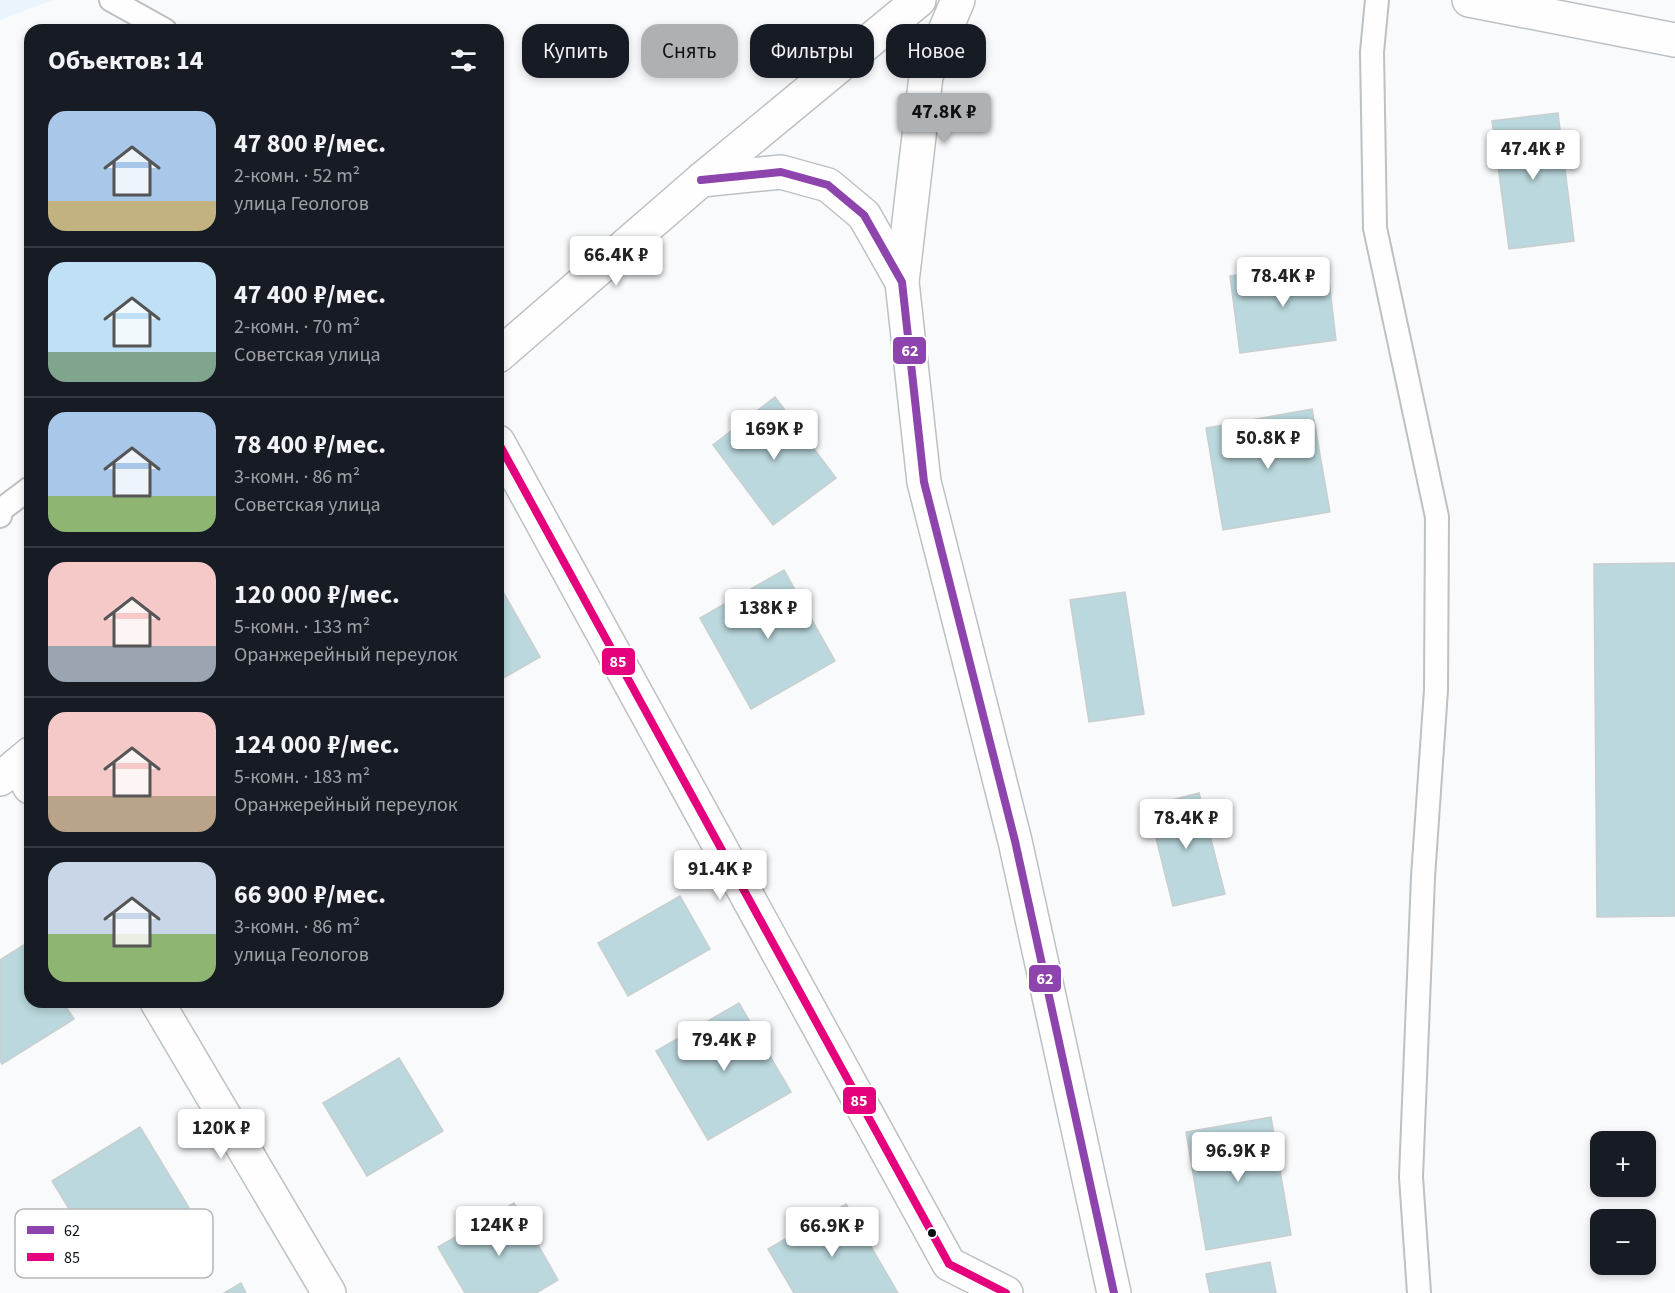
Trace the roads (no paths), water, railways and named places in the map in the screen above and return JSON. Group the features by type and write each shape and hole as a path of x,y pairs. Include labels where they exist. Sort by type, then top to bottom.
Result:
{"street":[{"path":"504,351 701,180 919,0"},
{"path":"958,0 926,76 902,282 924,482 1015,841 1114,1293"},
{"path":"1469,0 1675,40"},
{"path":"701,180 781,172 828,185 864,215 902,282"},
{"path":"504,453 948,1264 1006,1293"},
{"path":"161,1008 328,1293"}],"lane":[{"path":"111,0 154,24"},
{"path":"1377,0 1372,52 1375,228 1437,517 1436,690 1423,877 1411,1177 1419,1293"},
{"path":"0,516 2,509 24,492"}]}
